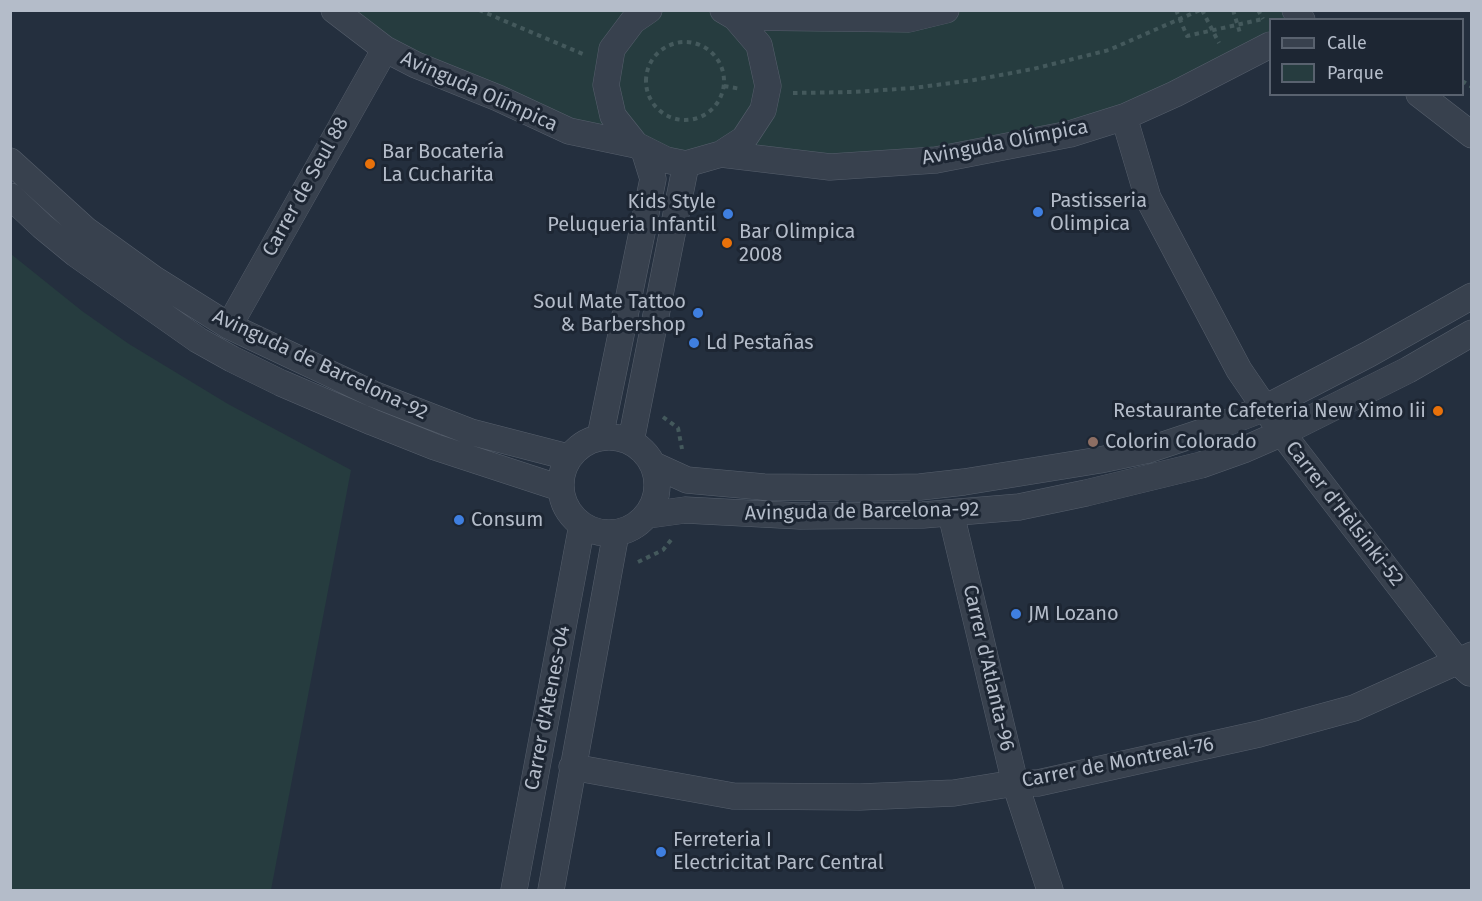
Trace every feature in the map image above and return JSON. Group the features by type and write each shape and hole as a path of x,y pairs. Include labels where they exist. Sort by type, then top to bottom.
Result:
{"street":[{"name":"Avinguda Olímpica","path":"334,10 385,49 416,65 498,98 569,131 640,148 666,160 686,164"},
{"path":"600,437 653,179 640,148 613,116 606,85 612,49 633,21 650,10"},
{"path":"729,14 909,19 946,10"},
{"path":"631,441 686,164 721,154 744,139 763,110 768,86 759,45 729,14"},
{"name":"Avinguda Olímpica","path":"721,154 830,167 936,160 1070,134 1125,117 1269,46"},
{"name":"Carrer de Seul 88","path":"229,326 385,49"},
{"path":"1422,96 1472,135"},
{"name":"Carrer d'Hèlsinki-52","path":"1125,117 1148,198 1239,370 1282,433 1467,664"},
{"name":"Avinguda de Barcelona-92","path":"10,161 86,230 192,305 229,326 373,394 471,432 568,457"},
{"name":"Avinguda de Barcelona-92","path":"10,196 76,254 198,340 232,359 281,383 435,447 560,488"},
{"name":"Avinguda de Barcelona-92","path":"654,465 687,480 764,487 920,487 1051,470 1148,450 1265,408 1369,354 1472,296"},
{"name":"Avinguda de Barcelona-92","path":"649,515 685,510 800,516 951,514 1019,507 1086,494 1201,465 1282,433 1408,370 1472,333"},
{"path":"616,436 631,441 645,452 654,465 658,486 656,501 649,515 633,527 616,533 601,533 582,525 575,520 565,505 560,488 561,473 568,457 588,441 600,437 616,436"},
{"name":"Carrer d'Atlanta-96","path":"951,514 1015,783 1050,891"},
{"name":"Carrer d'Atenes-04","path":"514,891 582,525"},
{"name":"Carrer d'Atenes-04","path":"551,891 616,533"},
{"name":"Carrer de Montreal-76","path":"572,767 733,796 895,796 954,793 1015,783 1038,783 1259,734 1354,708 1467,664"}],"path":[{"path":"479,10 579,53 647,71"},
{"path":"1176,10 1187,36 1263,19 1258,10"},
{"path":"766,93 854,92 914,88 1033,69 1109,50 1201,10 1221,48"},
{"path":"1233,10 1242,39"},
{"path":"678,42 695,43 711,51 721,65 725,82 721,99 710,113 694,120 676,120 660,113 649,100 645,83 647,71 652,58 668,45 678,42"},
{"path":"638,399 678,428 687,480"},
{"path":"611,566 637,562 663,550 680,529 685,510"}],"green space":[{"path":"1297,10 1302,18 1269,18 1269,44 1124,117 936,160 686,164 569,131 336,11"},
{"path":"11,254 82,311 129,344 228,404 351,470 271,890 11,890"}],"place":[{"name":"Bar Bocatería La Cucharita","path":"370,164"},
{"name":"Pastisseria Olimpica","path":"1038,212"},
{"name":"Kids Style Peluqueria Infantil","path":"728,214"},
{"name":"Bar Olimpica 2008","path":"727,243"},
{"name":"Soul Mate Tattoo & Barbershop","path":"698,313"},
{"name":"Ld Pestañas","path":"694,343"},
{"name":"Restaurante Cafeteria New Ximo Iii","path":"1438,411"},
{"name":"Colorin Colorado","path":"1093,442"},
{"name":"Consum","path":"459,520"},
{"name":"JM Lozano","path":"1016,614"},
{"name":"Ferreteria I Electricitat Parc Central","path":"661,852"}]}
